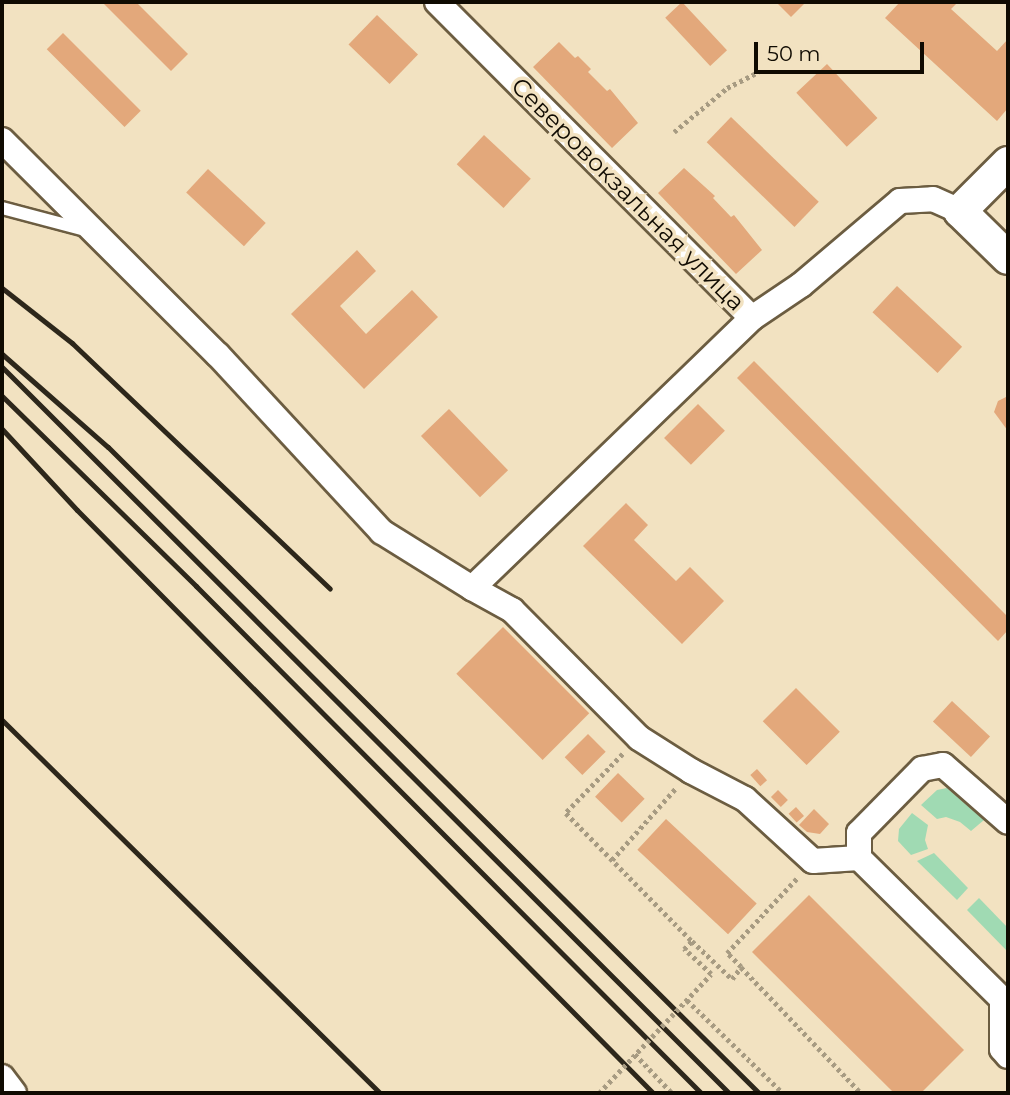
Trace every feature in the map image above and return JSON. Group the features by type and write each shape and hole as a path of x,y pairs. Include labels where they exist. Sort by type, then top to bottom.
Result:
{"street":[{"name":"Северовокзальная улица","path":"438,2 752,318 472,588"},
{"path":"2,140 218,355 382,532 512,610 639,738 691,771 745,799 813,861 859,858"},
{"path":"960,211 1008,163"},
{"path":"752,318 801,285 900,201 933,199 960,211 1008,258"},
{"path":"1008,822 943,765 922,769 859,833 859,858 1005,999 1002,1049 1008,1056"},
{"path":"2,1077 14,1093"}],"lane":[{"path":"2,208 92,232"}],"path":[{"path":"674,132 727,88 758,72"},
{"path":"639,738 566,813 653,904 732,979 741,967"},
{"path":"612,860 691,771"},
{"path":"813,861 727,953 861,1093"},
{"path":"598,1093 710,974 684,949 692,941"},
{"path":"687,1000 783,1093"},
{"path":"635,1054 672,1093"}],"green space":[{"path":"947,788 984,820 971,831 960,822 946,817 937,819 921,805 937,790"},
{"path":"912,813 928,825 925,840 928,849 911,855 898,841 899,829"},
{"path":"934,853 968,888 957,900 917,861"},
{"path":"979,898 1008,928 1008,952 967,910"}],"building":[{"path":"102,2 136,2 188,54 171,71"},
{"path":"682,2 727,50 710,66 665,18"},
{"path":"776,2 806,2 791,17"},
{"path":"900,2 958,2 951,9 997,51 1008,39 1008,108 997,121 885,18"},
{"path":"377,15 418,55 390,84 349,44"},
{"path":"63,33 141,111 125,127 47,49"},
{"path":"559,42 591,69 588,72 607,91 610,89 638,123 612,148 533,67"},
{"path":"827,64 877,118 847,147 796,93"},
{"path":"731,117 819,202 794,227 707,142"},
{"path":"484,135 531,179 504,208 457,164"},
{"path":"684,168 715,196 713,198 731,217 734,215 762,250 736,274 658,193"},
{"path":"208,169 266,223 244,246 186,192"},
{"path":"357,250 376,271 340,306 366,334 412,290 438,317 364,389 291,314"},
{"path":"897,286 962,347 938,373 872,312"},
{"path":"754,361 1008,617 1008,630 998,641 737,378"},
{"path":"1008,396 1008,431 994,412 998,401"},
{"path":"698,404 725,431 691,465 664,438"},
{"path":"449,409 508,470 480,497 421,436"},
{"path":"626,503 648,525 634,540 676,581 690,567 724,601 682,644 583,546"},
{"path":"503,627 589,713 543,760 456,674"},
{"path":"796,688 840,732 807,765 763,721"},
{"path":"952,701 990,736 971,757 933,721"},
{"path":"588,734 606,752 582,775 565,757"},
{"path":"757,769 767,780 760,786 750,775"},
{"path":"618,773 645,799 622,822 595,797"},
{"path":"778,790 788,800 781,807 771,797"},
{"path":"796,807 804,816 797,823 789,814"},
{"path":"814,809 829,824 820,834 807,832 799,825"},
{"path":"666,819 757,904 728,934 637,850"},
{"path":"809,895 964,1050 921,1093 894,1093 752,952"}],"railway":[{"path":"2,288 72,343 330,589"},
{"path":"2,354 108,447 759,1093"},
{"path":"2,367 729,1093"},
{"path":"2,396 196,586 701,1093"},
{"path":"2,429 77,510 653,1093"},
{"path":"2,720 380,1093"}]}
